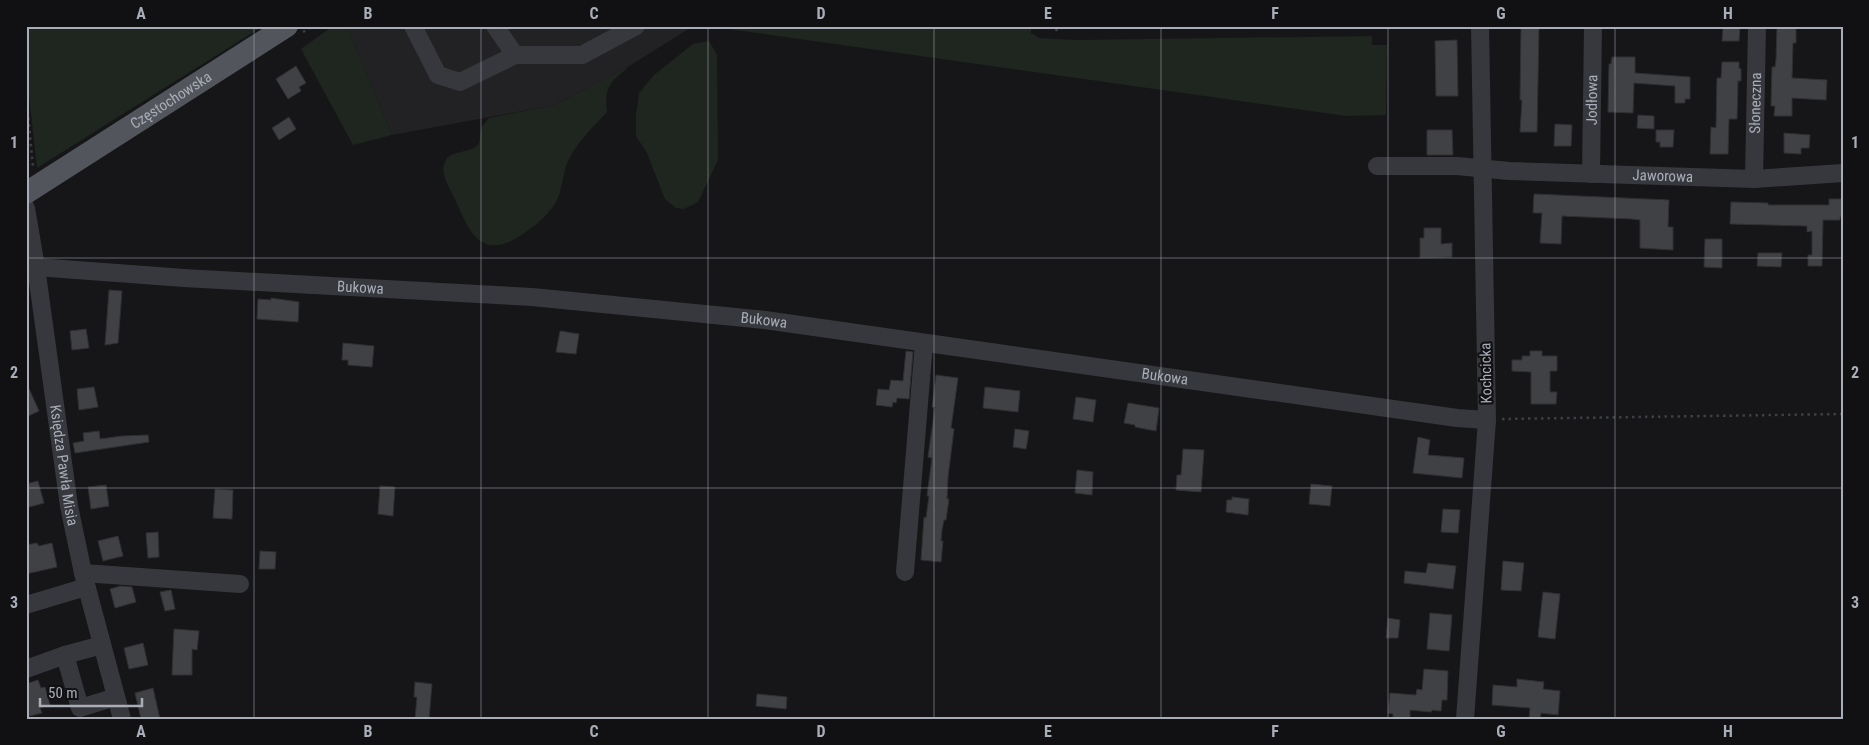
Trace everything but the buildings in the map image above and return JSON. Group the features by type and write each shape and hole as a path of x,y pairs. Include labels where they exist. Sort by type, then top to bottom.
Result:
{"main road":[{"name":"Częstochowska","path":"31,190 287,26"}],"street":[{"path":"413,26 438,75 460,82 515,55 582,55 636,26"},
{"path":"495,26 515,55"},
{"name":"Kochcicka","path":"1465,719 1487,420 1480,26"},
{"name":"Jodłowa","path":"1591,174 1593,26"},
{"name":"Słoneczna","path":"1754,179 1757,26"},
{"name":"Jaworowa","path":"1377,166 1457,166 1591,174 1754,179 1843,173"},
{"name":"Księdza Pawła Misia","path":"26,208 36,266 69,506 84,580 122,719"},
{"name":"Bukowa","path":"36,266 184,278 532,297 765,320 1457,418 1487,420"},
{"path":"905,572 924,343"},
{"path":"26,605 84,580 240,584"},
{"path":"26,669 65,655 102,645"},
{"path":"65,655 80,708 116,697"}],"path":[{"path":"1056,30 1058,26"},
{"path":"26,92 31,190"},
{"path":"1487,420 1843,414"}],"shaded area":[{"path":"26,26 263,26 37,168 26,68"},
{"path":"333,26 347,26 392,135 353,145 301,49"},
{"path":"347,26 693,26 631,65 555,105 392,135"},
{"path":"728,26 1031,26 1031,33 1039,38 1076,40 1372,36 1372,45 1387,45 1386,115 1346,116 728,29"},
{"path":"709,41 717,55 718,160 698,202 684,209 676,208 665,199 647,153 636,136 639,93 654,75 693,44"},
{"path":"631,65 610,85 606,103 607,112 586,134 573,152 566,167 558,199 550,211 534,226 508,242 496,245 486,244 478,239 465,221 448,185 443,169 446,160 452,155 477,145 483,125 489,118 555,105"}]}
